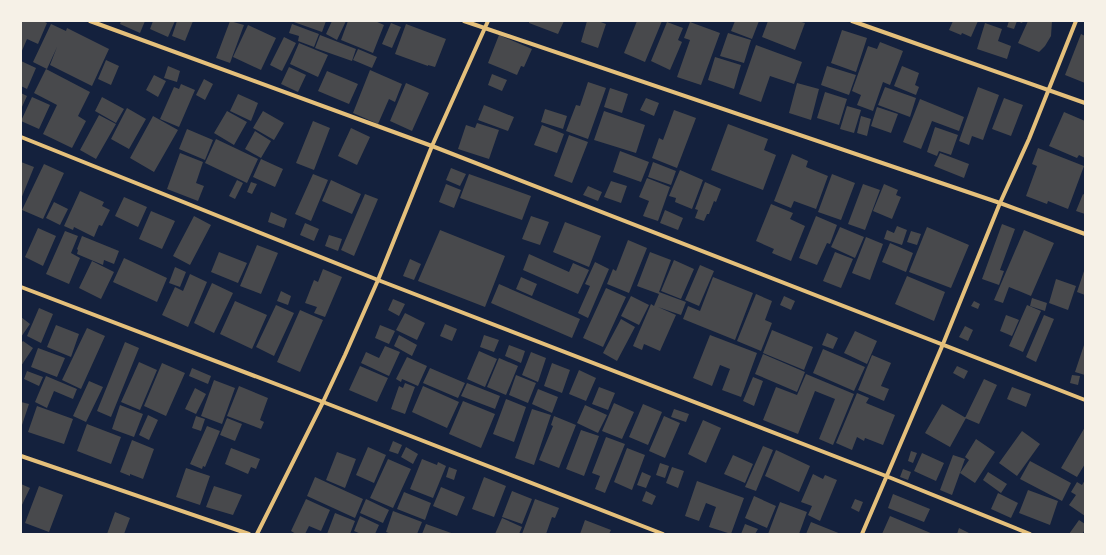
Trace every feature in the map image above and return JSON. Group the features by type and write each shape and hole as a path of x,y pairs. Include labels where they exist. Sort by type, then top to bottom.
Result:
{"street":[{"path":"90,21 432,146 1085,400"},
{"path":"464,21 1000,203 1085,234"},
{"path":"257,534 323,402 378,280 432,146 488,21"},
{"path":"852,21 1085,103"},
{"path":"862,534 943,344 1076,21"},
{"path":"21,137 378,280 886,476 1030,534"},
{"path":"21,287 663,534"},
{"path":"21,456 249,534"}],"building":[{"path":"21,21 43,21 47,23 38,44 27,39 21,53"},
{"path":"121,21 145,21 140,33 120,24"},
{"path":"153,21 175,21 168,37 150,29"},
{"path":"177,21 193,21 185,41 172,36"},
{"path":"230,21 244,25 230,63 216,58"},
{"path":"291,21 326,21 322,32"},
{"path":"332,21 346,21 337,40 326,34"},
{"path":"348,21 375,21 384,25 373,53 341,40"},
{"path":"529,21 564,21 558,34 529,23"},
{"path":"587,21 598,21 606,24 598,48 581,42"},
{"path":"637,21 662,21 645,62 624,53"},
{"path":"735,21 759,21 752,39 731,31"},
{"path":"768,21 798,21 805,23 795,50 762,37"},
{"path":"953,21 978,21 971,37 949,30"},
{"path":"1009,21 1017,21 1014,29 1007,27"},
{"path":"1028,21 1052,21 1051,36 1039,52 1018,43"},
{"path":"667,22 683,28 678,40 682,42 670,70 651,61"},
{"path":"690,22 720,33 701,85 677,77 690,40 684,38"},
{"path":"391,23 401,27 392,48 382,44"},
{"path":"985,23 1002,29 998,41 1011,46 1007,59 977,49"},
{"path":"51,24 66,31 67,28 109,49 92,86 50,65 57,47 47,69 33,62"},
{"path":"292,24 319,34 314,47 298,41 299,36 289,33"},
{"path":"406,24 446,39 435,67 428,66 395,54"},
{"path":"248,25 276,38 261,70 233,57"},
{"path":"842,30 867,38 856,72 831,63"},
{"path":"728,33 751,40 744,63 720,56"},
{"path":"1081,34 1085,36 1085,83 1065,75"},
{"path":"320,35 356,49 352,61 315,48"},
{"path":"499,35 532,49 524,67 521,66 517,75 488,63"},
{"path":"284,37 296,43 282,71 270,65"},
{"path":"880,42 903,51 890,85 883,82 873,111 857,105 861,95 852,91 868,46 877,49"},
{"path":"299,43 328,55 318,77 290,64"},
{"path":"756,45 802,62 794,84 770,76 761,102 739,94"},
{"path":"358,49 377,57 372,68 353,60"},
{"path":"715,57 741,65 734,89 708,80"},
{"path":"106,60 119,66 111,85 98,79"},
{"path":"21,61 36,68 27,89 21,86"},
{"path":"168,66 180,71 177,82 164,78"},
{"path":"827,66 856,75 849,95 821,85"},
{"path":"902,66 919,73 915,85 919,87 916,95 894,86"},
{"path":"289,67 306,75 298,92 281,84"},
{"path":"46,69 90,92 78,116 86,121 72,148 43,134 57,105 34,93"},
{"path":"370,70 402,84 395,102 389,99 378,124 353,113"},
{"path":"327,71 358,84 349,104 318,91"},
{"path":"492,74 507,80 502,91 488,85"},
{"path":"154,75 166,81 158,97 146,90"},
{"path":"204,79 213,84 205,100 196,95"},
{"path":"588,82 606,88 588,139 566,131 576,105 580,106"},
{"path":"406,83 429,93 412,131 390,121"},
{"path":"797,83 819,89 811,120 789,113"},
{"path":"181,84 195,90 179,127 160,119 174,87 179,89"},
{"path":"885,87 916,98 910,117 878,105"},
{"path":"978,87 999,95 983,140 972,136 969,145 959,141"},
{"path":"610,88 628,94 622,113 604,107"},
{"path":"825,92 847,99 839,125 817,118"},
{"path":"21,93 27,96 21,109"},
{"path":"238,94 258,103 251,121 230,111"},
{"path":"32,97 50,105 39,129 21,121"},
{"path":"102,97 124,109 116,123 95,111"},
{"path":"646,98 659,103 654,116 640,110"},
{"path":"1004,98 1023,105 1011,136 992,129"},
{"path":"920,99 964,117 959,131 932,121 921,149 903,142"},
{"path":"484,105 514,117 508,131 478,120"},
{"path":"847,106 861,110 854,133 840,129"},
{"path":"877,107 898,114 891,133 871,126"},
{"path":"127,108 146,119 129,149 111,139"},
{"path":"545,109 567,116 563,129 541,122"},
{"path":"674,110 696,118 677,168 652,158 659,138 663,140"},
{"path":"227,111 247,122 234,145 214,133"},
{"path":"263,111 284,123 274,140 253,128"},
{"path":"604,111 645,125 636,153 594,140"},
{"path":"1064,112 1085,121 1085,158 1079,155 1077,158 1049,146"},
{"path":"99,115 116,124 96,159 80,150"},
{"path":"153,116 178,130 154,172 130,158"},
{"path":"861,116 871,119 867,136 857,133"},
{"path":"313,121 330,128 314,170 296,163"},
{"path":"477,123 499,130 489,159 458,149 466,125 475,128"},
{"path":"728,124 768,139 764,150 776,155 763,190 711,170"},
{"path":"542,125 564,134 557,153 534,145"},
{"path":"935,127 958,135 951,155 939,151 937,156 927,152"},
{"path":"351,128 370,137 357,165 338,156"},
{"path":"187,129 213,140 205,160 179,149"},
{"path":"255,131 271,141 261,158 245,149"},
{"path":"569,135 588,142 572,183 554,176"},
{"path":"216,139 258,159 247,183 205,163"},
{"path":"1038,148 1084,166 1068,209 1048,201 1047,204 1026,196 1037,166 1032,164"},
{"path":"620,151 649,162 641,182 613,172"},
{"path":"180,153 203,162 196,183 204,186 198,201 167,189"},
{"path":"940,153 969,164 964,178 934,166"},
{"path":"792,154 808,161 806,167 828,176 816,209 794,201 791,208 774,201"},
{"path":"261,159 283,169 275,187 253,177"},
{"path":"21,162 34,167 21,199"},
{"path":"653,162 676,171 671,185 648,177"},
{"path":"44,164 64,173 43,219 22,210"},
{"path":"451,168 466,174 460,186 446,180"},
{"path":"680,170 703,180 692,209 675,202 676,198 669,196"},
{"path":"313,174 328,180 311,221 295,214"},
{"path":"469,174 531,196 522,220 460,198"},
{"path":"832,174 855,183 841,220 818,212"},
{"path":"647,178 670,187 658,221 643,216 649,201 639,197"},
{"path":"237,180 243,183 235,199 229,196"},
{"path":"331,180 361,194 352,214 322,201"},
{"path":"611,181 627,186 621,203 604,197"},
{"path":"251,182 257,184 252,194 247,192"},
{"path":"705,182 721,189 716,202 714,201 709,214 707,214 704,221 695,218 698,210 695,209"},
{"path":"446,184 461,190 454,208 439,202"},
{"path":"863,184 880,190 865,230 848,224"},
{"path":"884,184 898,190 896,195 901,197 892,219 873,211"},
{"path":"588,186 602,192 598,201 583,195"},
{"path":"80,191 104,202 102,206 110,210 102,226 99,225 94,237 74,227 73,230 64,226"},
{"path":"365,194 378,199 354,256 341,250"},
{"path":"1083,194 1085,195 1085,214 1076,211"},
{"path":"124,197 147,207 138,227 115,216"},
{"path":"54,202 68,209 60,225 46,218"},
{"path":"771,204 793,213 790,219 805,226 791,261 772,253 774,249 756,241"},
{"path":"665,210 683,218 678,230 660,223"},
{"path":"151,211 175,221 162,249 139,239"},
{"path":"271,212 287,219 284,228 268,222"},
{"path":"194,216 211,225 190,265 173,256"},
{"path":"531,216 549,222 540,245 522,239"},
{"path":"816,216 837,225 830,244 827,243 817,265 799,258"},
{"path":"565,222 601,236 589,267 553,252"},
{"path":"305,223 319,229 314,241 300,235"},
{"path":"1002,224 1015,229 1000,270 1004,271 999,285 982,279"},
{"path":"897,226 907,230 902,245 884,239 887,230 894,233"},
{"path":"840,227 864,237 855,258 831,247"},
{"path":"927,227 969,245 951,288 909,272"},
{"path":"38,228 56,236 43,266 25,257"},
{"path":"440,230 505,256 485,307 418,281"},
{"path":"1024,230 1054,243 1031,296 1009,287 1003,303 994,300"},
{"path":"65,231 78,236 71,253 80,258 69,284 46,274"},
{"path":"911,231 921,234 917,245 907,242"},
{"path":"329,235 342,239 338,251 325,246"},
{"path":"82,236 119,251 114,264 104,260 103,265 77,254 77,249"},
{"path":"866,237 883,244 870,280 852,273"},
{"path":"628,240 647,248 629,293 607,284 613,269 616,271"},
{"path":"890,243 913,253 906,272 882,262"},
{"path":"257,245 278,253 261,294 240,286"},
{"path":"219,252 247,263 238,283 211,272"},
{"path":"650,252 671,260 659,292 686,302 681,315 658,307 676,315 660,351 644,344 642,350 633,346 651,304 654,306 659,294 637,286"},
{"path":"835,252 853,259 841,288 823,281"},
{"path":"529,254 569,272 573,263 589,270 578,294 523,270"},
{"path":"124,258 167,278 157,302 113,282"},
{"path":"410,259 421,264 414,280 403,276"},
{"path":"674,260 694,269 681,299 661,291"},
{"path":"92,261 114,272 101,299 79,288"},
{"path":"595,262 609,269 588,318 578,313 590,286 585,284"},
{"path":"700,265 714,271 699,306 685,300"},
{"path":"175,267 186,272 180,287 169,283"},
{"path":"1085,268 1085,295 1077,292"},
{"path":"323,269 342,277 325,317 314,313 317,307 305,303 314,280 318,282"},
{"path":"190,274 207,282 188,327 162,315 175,287 183,291"},
{"path":"907,276 945,292 934,321 895,304"},
{"path":"521,277 537,284 532,296 516,289"},
{"path":"713,277 753,293 735,340 683,319 688,306 700,311"},
{"path":"1056,279 1076,286 1068,310 1049,303"},
{"path":"212,283 233,293 214,333 194,323"},
{"path":"499,284 580,319 572,338 491,303"},
{"path":"606,288 626,297 603,347 583,338"},
{"path":"281,291 291,296 288,305 277,301"},
{"path":"756,294 772,301 765,320 772,323 761,351 737,341"},
{"path":"631,296 649,305 639,325 621,316"},
{"path":"784,296 795,301 791,310 780,305"},
{"path":"1032,298 1047,303 1045,311 1030,306"},
{"path":"393,299 405,304 399,316 388,310"},
{"path":"235,301 267,315 252,349 220,334"},
{"path":"974,301 980,304 978,309 971,306"},
{"path":"276,305 294,313 274,356 256,347"},
{"path":"1027,305 1041,311 1023,352 1009,346"},
{"path":"39,308 53,314 41,343 27,336"},
{"path":"300,310 323,320 300,372 277,362"},
{"path":"405,313 425,323 417,340 396,330"},
{"path":"1006,315 1019,320 1012,336 1000,331"},
{"path":"1044,315 1054,319 1036,362 1026,357"},
{"path":"21,317 30,324 21,337"},
{"path":"621,319 635,327 617,361 603,353"},
{"path":"445,324 457,329 452,341 440,336"},
{"path":"56,325 79,334 71,357 47,347"},
{"path":"380,325 395,331 389,344 375,338"},
{"path":"965,326 973,330 968,341 959,337"},
{"path":"87,328 105,336 81,389 62,380"},
{"path":"772,330 813,347 804,370 763,353"},
{"path":"855,331 877,341 867,364 844,353"},
{"path":"827,333 838,338 833,349 822,345"},
{"path":"399,335 417,345 412,356 394,346"},
{"path":"484,335 499,340 494,352 480,347"},
{"path":"710,335 757,353 741,397 722,390 730,369 720,365 712,386 693,378"},
{"path":"23,341 33,348 21,366 21,343"},
{"path":"125,342 139,348 111,417 97,411"},
{"path":"1085,342 1085,375 1075,372"},
{"path":"509,345 525,351 521,363 505,356"},
{"path":"385,346 400,352 389,376 361,363 366,352 379,358"},
{"path":"38,348 65,358 57,377 31,367"},
{"path":"823,349 865,367 854,391 813,373"},
{"path":"479,351 497,359 485,387 467,379"},
{"path":"531,352 546,358 538,382 522,375"},
{"path":"763,354 805,372 797,392 755,374"},
{"path":"872,355 891,363 881,386 889,389 884,401 858,390"},
{"path":"407,357 427,366 418,386 402,379 401,382 396,379"},
{"path":"499,358 518,366 506,395 487,387"},
{"path":"139,362 157,370 140,410 121,402"},
{"path":"162,363 185,373 166,416 144,406"},
{"path":"552,363 570,370 562,393 544,386"},
{"path":"360,366 388,378 377,402 349,390"},
{"path":"957,366 968,371 964,379 953,373"},
{"path":"192,368 211,376 208,384 189,376"},
{"path":"430,368 465,383 458,398 423,383"},
{"path":"579,370 596,378 586,401 569,394"},
{"path":"27,371 43,377 39,386 24,379"},
{"path":"806,374 854,394 833,445 819,439 835,399 815,391 798,434 763,420 776,387 797,395"},
{"path":"516,375 536,383 528,403 509,395"},
{"path":"1072,375 1080,376 1078,385 1070,383"},
{"path":"46,376 77,389 73,399 54,391 47,408 35,402"},
{"path":"753,377 763,381 754,406 743,401"},
{"path":"984,379 997,385 979,424 965,418"},
{"path":"214,380 235,388 222,424 201,416"},
{"path":"89,381 103,387 86,422 73,416"},
{"path":"405,383 415,387 405,414 391,409 399,386 403,388"},
{"path":"467,383 500,396 495,409 461,396"},
{"path":"239,386 268,398 260,420 264,422 261,429 227,416"},
{"path":"423,386 459,402 447,428 412,412"},
{"path":"599,387 615,393 608,410 592,404"},
{"path":"1012,387 1031,394 1026,407 1007,399"},
{"path":"195,388 206,394 196,414 185,409"},
{"path":"538,389 558,397 552,413 532,404"},
{"path":"857,393 869,398 866,403 895,415 883,445 865,438 864,441 857,437 852,450 836,443"},
{"path":"506,399 526,407 514,442 493,434"},
{"path":"463,401 495,414 481,448 449,434"},
{"path":"21,402 29,404 21,428"},
{"path":"614,403 634,412 622,439 602,431"},
{"path":"643,404 662,412 648,445 629,437"},
{"path":"942,404 966,418 950,447 925,433"},
{"path":"120,405 143,414 134,437 112,429"},
{"path":"585,405 607,415 598,433 577,423"},
{"path":"37,406 73,419 64,444 28,432"},
{"path":"532,409 551,415 534,465 515,458"},
{"path":"674,409 689,414 686,422 671,417"},
{"path":"148,415 158,420 149,440 139,435"},
{"path":"196,416 205,419 201,431 192,428"},
{"path":"554,416 576,425 559,468 539,460 553,426 551,425"},
{"path":"664,416 680,423 665,458 649,451"},
{"path":"227,418 242,424 235,441 220,435"},
{"path":"703,420 721,428 706,463 688,454"},
{"path":"87,424 121,437 111,464 77,451"},
{"path":"207,426 220,431 205,467 203,466 202,469 190,464"},
{"path":"1085,427 1085,464 1077,477 1061,468"},
{"path":"581,430 599,436 584,476 566,469"},
{"path":"1022,431 1040,444 1017,476 999,463"},
{"path":"606,437 625,444 605,493 595,489 600,476 592,473"},
{"path":"976,439 995,452 975,483 960,473 969,460 965,457"},
{"path":"132,440 154,449 143,479 120,472"},
{"path":"393,441 402,445 398,454 389,451"},
{"path":"763,446 773,450 756,491 745,487"},
{"path":"368,447 386,455 374,483 356,475"},
{"path":"406,447 418,454 413,464 401,457"},
{"path":"231,448 260,459 256,469 251,467 248,474 225,464"},
{"path":"627,448 645,455 632,490 614,482"},
{"path":"776,450 810,466 799,492 765,476"},
{"path":"911,451 917,453 913,463 908,461"},
{"path":"337,452 356,459 345,488 326,480"},
{"path":"922,453 944,463 936,481 914,471"},
{"path":"733,455 753,464 745,483 724,474"},
{"path":"953,455 965,459 952,495 940,490"},
{"path":"388,459 411,469 393,508 370,498"},
{"path":"422,459 437,465 438,462 446,466 433,498 410,489"},
{"path":"1030,461 1071,483 1062,501 1020,479"},
{"path":"660,463 669,466 665,478 656,475"},
{"path":"449,467 457,470 454,480 446,477"},
{"path":"672,467 684,471 678,488 666,483"},
{"path":"186,468 210,476 200,505 176,497"},
{"path":"903,469 911,472 908,480 900,477"},
{"path":"642,472 651,476 646,488 637,485"},
{"path":"988,472 1007,484 1001,493 983,480"},
{"path":"813,474 823,479 825,475 837,480 820,521 808,515 812,506 801,502"},
{"path":"315,477 363,499 355,518 307,496"},
{"path":"484,477 506,486 494,517 472,509"},
{"path":"1085,480 1085,516 1069,505 1076,495 1071,492 1077,482 1082,485"},
{"path":"697,481 744,498 731,534 709,527 716,507 706,503 699,521 685,516"},
{"path":"21,484 30,488 21,507"},
{"path":"39,486 63,495 49,532 25,523"},
{"path":"214,486 242,495 233,515 206,507"},
{"path":"441,487 465,497 457,516 433,506"},
{"path":"1028,490 1058,501 1050,525 1019,513"},
{"path":"512,491 532,499 522,524 502,517"},
{"path":"646,491 656,496 652,505 642,501"},
{"path":"404,492 431,503 425,520 397,509"},
{"path":"998,493 1018,503 1011,518 991,509"},
{"path":"893,494 930,509 924,522 888,508"},
{"path":"754,496 776,506 767,528 745,518"},
{"path":"306,499 330,510 321,531 309,526 305,534 296,534 291,531"},
{"path":"366,499 389,510 383,523 360,513"},
{"path":"535,499 559,508 555,518 552,517 546,534 522,534"},
{"path":"855,499 863,502 859,512 851,508"},
{"path":"780,502 807,512 799,534 768,534"},
{"path":"393,511 422,522 417,534 391,534 386,532"},
{"path":"115,512 130,518 124,534 107,534"},
{"path":"335,513 355,521 350,534 327,534"},
{"path":"360,516 379,525 375,534 361,534 354,531"},
{"path":"890,516 933,534 882,534"},
{"path":"502,518 522,527 519,534 495,534"},
{"path":"585,520 611,530 609,534 580,534"},
{"path":"1079,520 1085,524 1085,530 1082,534 1069,534"},
{"path":"811,522 841,534 806,534"},
{"path":"426,524 454,534 422,534"},
{"path":"745,524 758,529 755,534 741,534"},
{"path":"959,528 971,534 957,534"}]}
